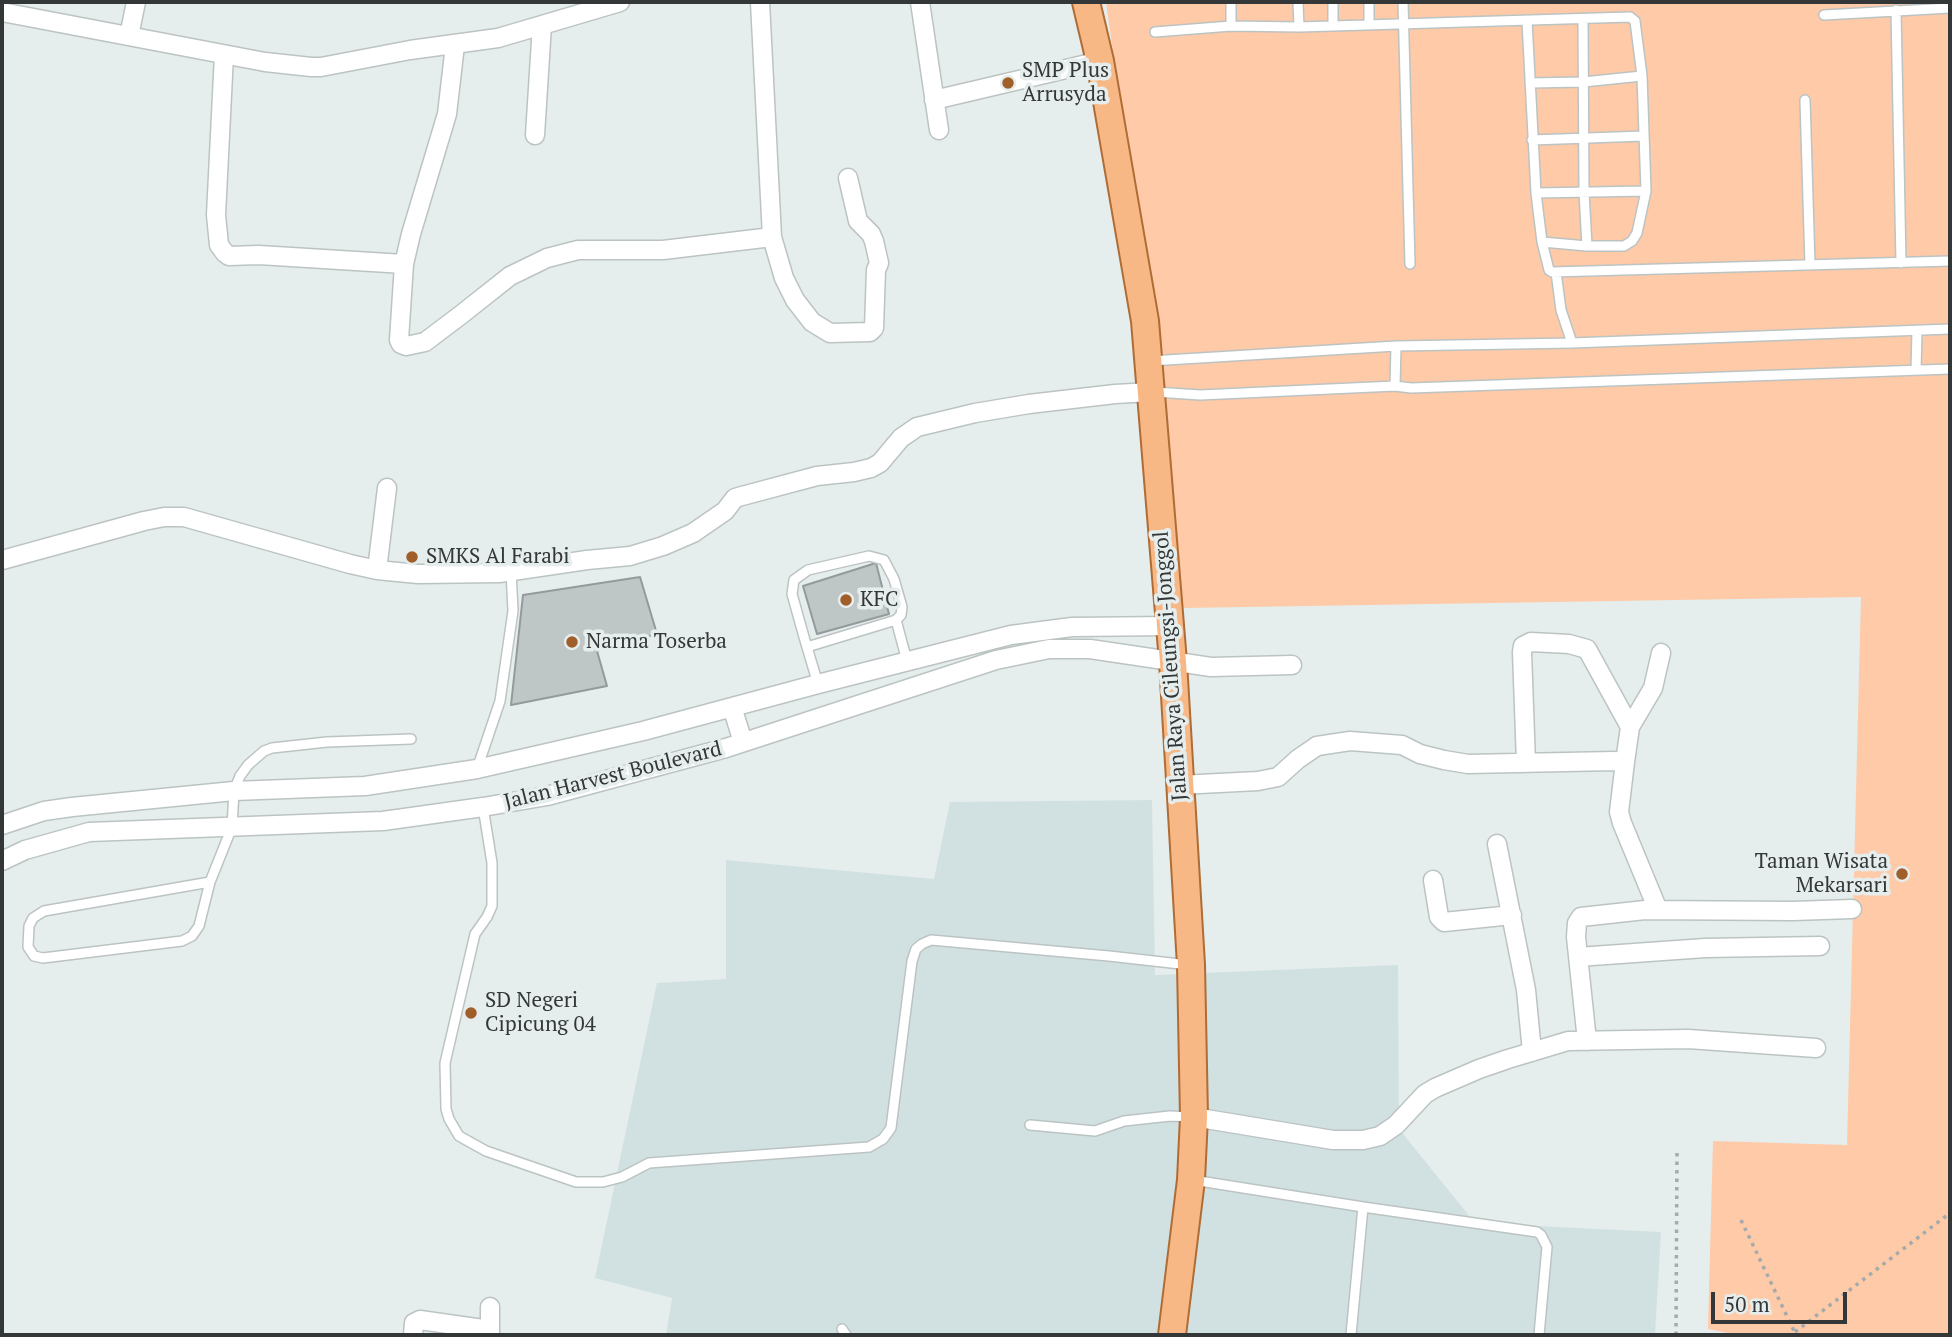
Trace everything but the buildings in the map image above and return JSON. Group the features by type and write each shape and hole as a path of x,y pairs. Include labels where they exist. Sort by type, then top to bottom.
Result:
{"main road":[{"name":"Jalan Raya Cileungsi-Jonggol","path":"1087,2 1100,61 1145,321 1173,662 1191,965 1194,1117 1191,1180 1172,1335"}],"street":[{"path":"129,36 136,2"},
{"path":"2,12 224,55 279,64 321,67 410,50 498,38 620,2"},
{"path":"760,2 772,237 784,278 794,300 812,322 830,333 870,332 874,328 876,270 879,263 871,234 858,221 848,178"},
{"path":"920,2 939,130"},
{"path":"535,135 542,25"},
{"path":"455,45 447,114 404,264 399,340 401,344 406,346 425,342 510,276 547,258 578,250 663,250 772,237"},
{"path":"224,55 216,215 219,245 225,254 404,264"},
{"path":"934,100 1100,61"},
{"path":"2,560 164,517 184,517 350,564 418,574 511,571 630,556 693,533 725,511 735,498 817,476 871,468 880,463 901,438 918,427 975,413 1029,404 1151,392"},
{"path":"377,570 387,488"},
{"name":"Jalan Harvest Boulevard","path":"2,825 44,811 234,791 365,786 477,769 643,731 1011,635 1072,627 1170,626"},
{"path":"1526,763 1522,652 1523,646 1531,642 1569,644 1587,649 1630,727"},
{"name":"Jalan Harvest Boulevard","path":"2,861 26,850 89,832 383,821 547,796 743,743 1013,655 1049,649 1090,649 1211,667 1292,665"},
{"path":"1658,910 1619,812 1630,727 1653,688 1661,653"},
{"path":"732,707 743,743"},
{"path":"1180,785 1258,781 1278,777 1317,746 1350,741 1402,745 1420,754 1468,764 1625,762"},
{"path":"1497,844 1526,990 1532,1052"},
{"path":"1433,880 1439,917 1444,922 1512,915"},
{"path":"1587,1041 1576,927 1581,917 1645,909 1793,911 1852,908"},
{"path":"1578,957 1704,948 1820,946"},
{"path":"1194,1117 1333,1140 1363,1140 1380,1136 1396,1125 1425,1094 1435,1088 1479,1069 1568,1041 1688,1039 1816,1048"},
{"path":"413,1335 414,1323 419,1320 490,1333 490,1307"}],"lane":[{"path":"1231,2 1231,26"},
{"path":"1298,2 1299,27"},
{"path":"1333,2 1333,25"},
{"path":"1369,2 1369,25"},
{"path":"1403,2 1410,264"},
{"path":"1824,15 1950,8"},
{"path":"1896,10 1901,262"},
{"path":"1155,32 1231,26 1527,22 1626,16 1635,21 1642,76 1646,191 1637,233 1632,241 1624,246 1542,242"},
{"path":"1583,19 1587,246"},
{"path":"1527,22 1536,192 1542,242 1549,270 1556,272 1950,261"},
{"path":"1530,83 1583,82 1642,76"},
{"path":"1805,100 1810,265"},
{"path":"1532,140 1644,136"},
{"path":"1536,192 1646,191"},
{"path":"1556,272 1561,310 1572,343"},
{"path":"1148,361 1395,346 1572,343 1950,329"},
{"path":"1916,370 1917,331"},
{"path":"1395,346 1395,386"},
{"path":"1151,392 1200,395 1395,386 1411,388 1950,369"},
{"path":"807,647 896,620 901,615 902,607 894,579 884,560 869,556 808,570 794,580 792,594 807,647 818,684"},
{"path":"477,769 500,701 513,611 511,571"},
{"path":"896,620 907,661"},
{"path":"211,882 38,913 29,926 28,947 34,956 43,958 182,941 192,936 198,926 232,827 234,791 248,765 264,751 272,748 387,738 411,739"},
{"path":"482,807 492,863 492,906 475,934 445,1063 446,1109 459,1136 486,1151 576,1182 603,1182 634,1172 649,1163 869,1147 883,1139 891,1128 912,961 916,949 931,940 1191,965"},
{"path":"1030,1125 1095,1131 1124,1121 1170,1116 1194,1117"},
{"path":"1191,1180 1537,1232 1547,1247 1539,1335"},
{"path":"1351,1335 1363,1207"}],"path":[{"path":"1676,1335 1677,1150"},
{"path":"1741,1220 1795,1334 1950,1213"}],"shaded area":[{"name":"Taman Wisata Mekarsari","path":"1106,2 1950,2 1950,1335 1737,1335 1708,1329 1713,1141 1847,1145 1861,597 1183,608 1169,451"},
{"path":"1152,800 1155,975 1398,965 1399,1129 1475,1223 1661,1232 1655,1335 666,1335 672,1298 595,1278 657,983 726,979 726,860 934,879 950,802"}],"place":[{"name":"SMP Plus Arrusyda","path":"1008,83"},
{"name":"SMKS Al Farabi","path":"412,557"},
{"name":"KFC","path":"846,600"},
{"name":"Narma Toserba","path":"572,642"},
{"name":"Taman Wisata Mekarsari","path":"1902,874"},
{"name":"SD Negeri Cipicung 04","path":"471,1013"}]}
